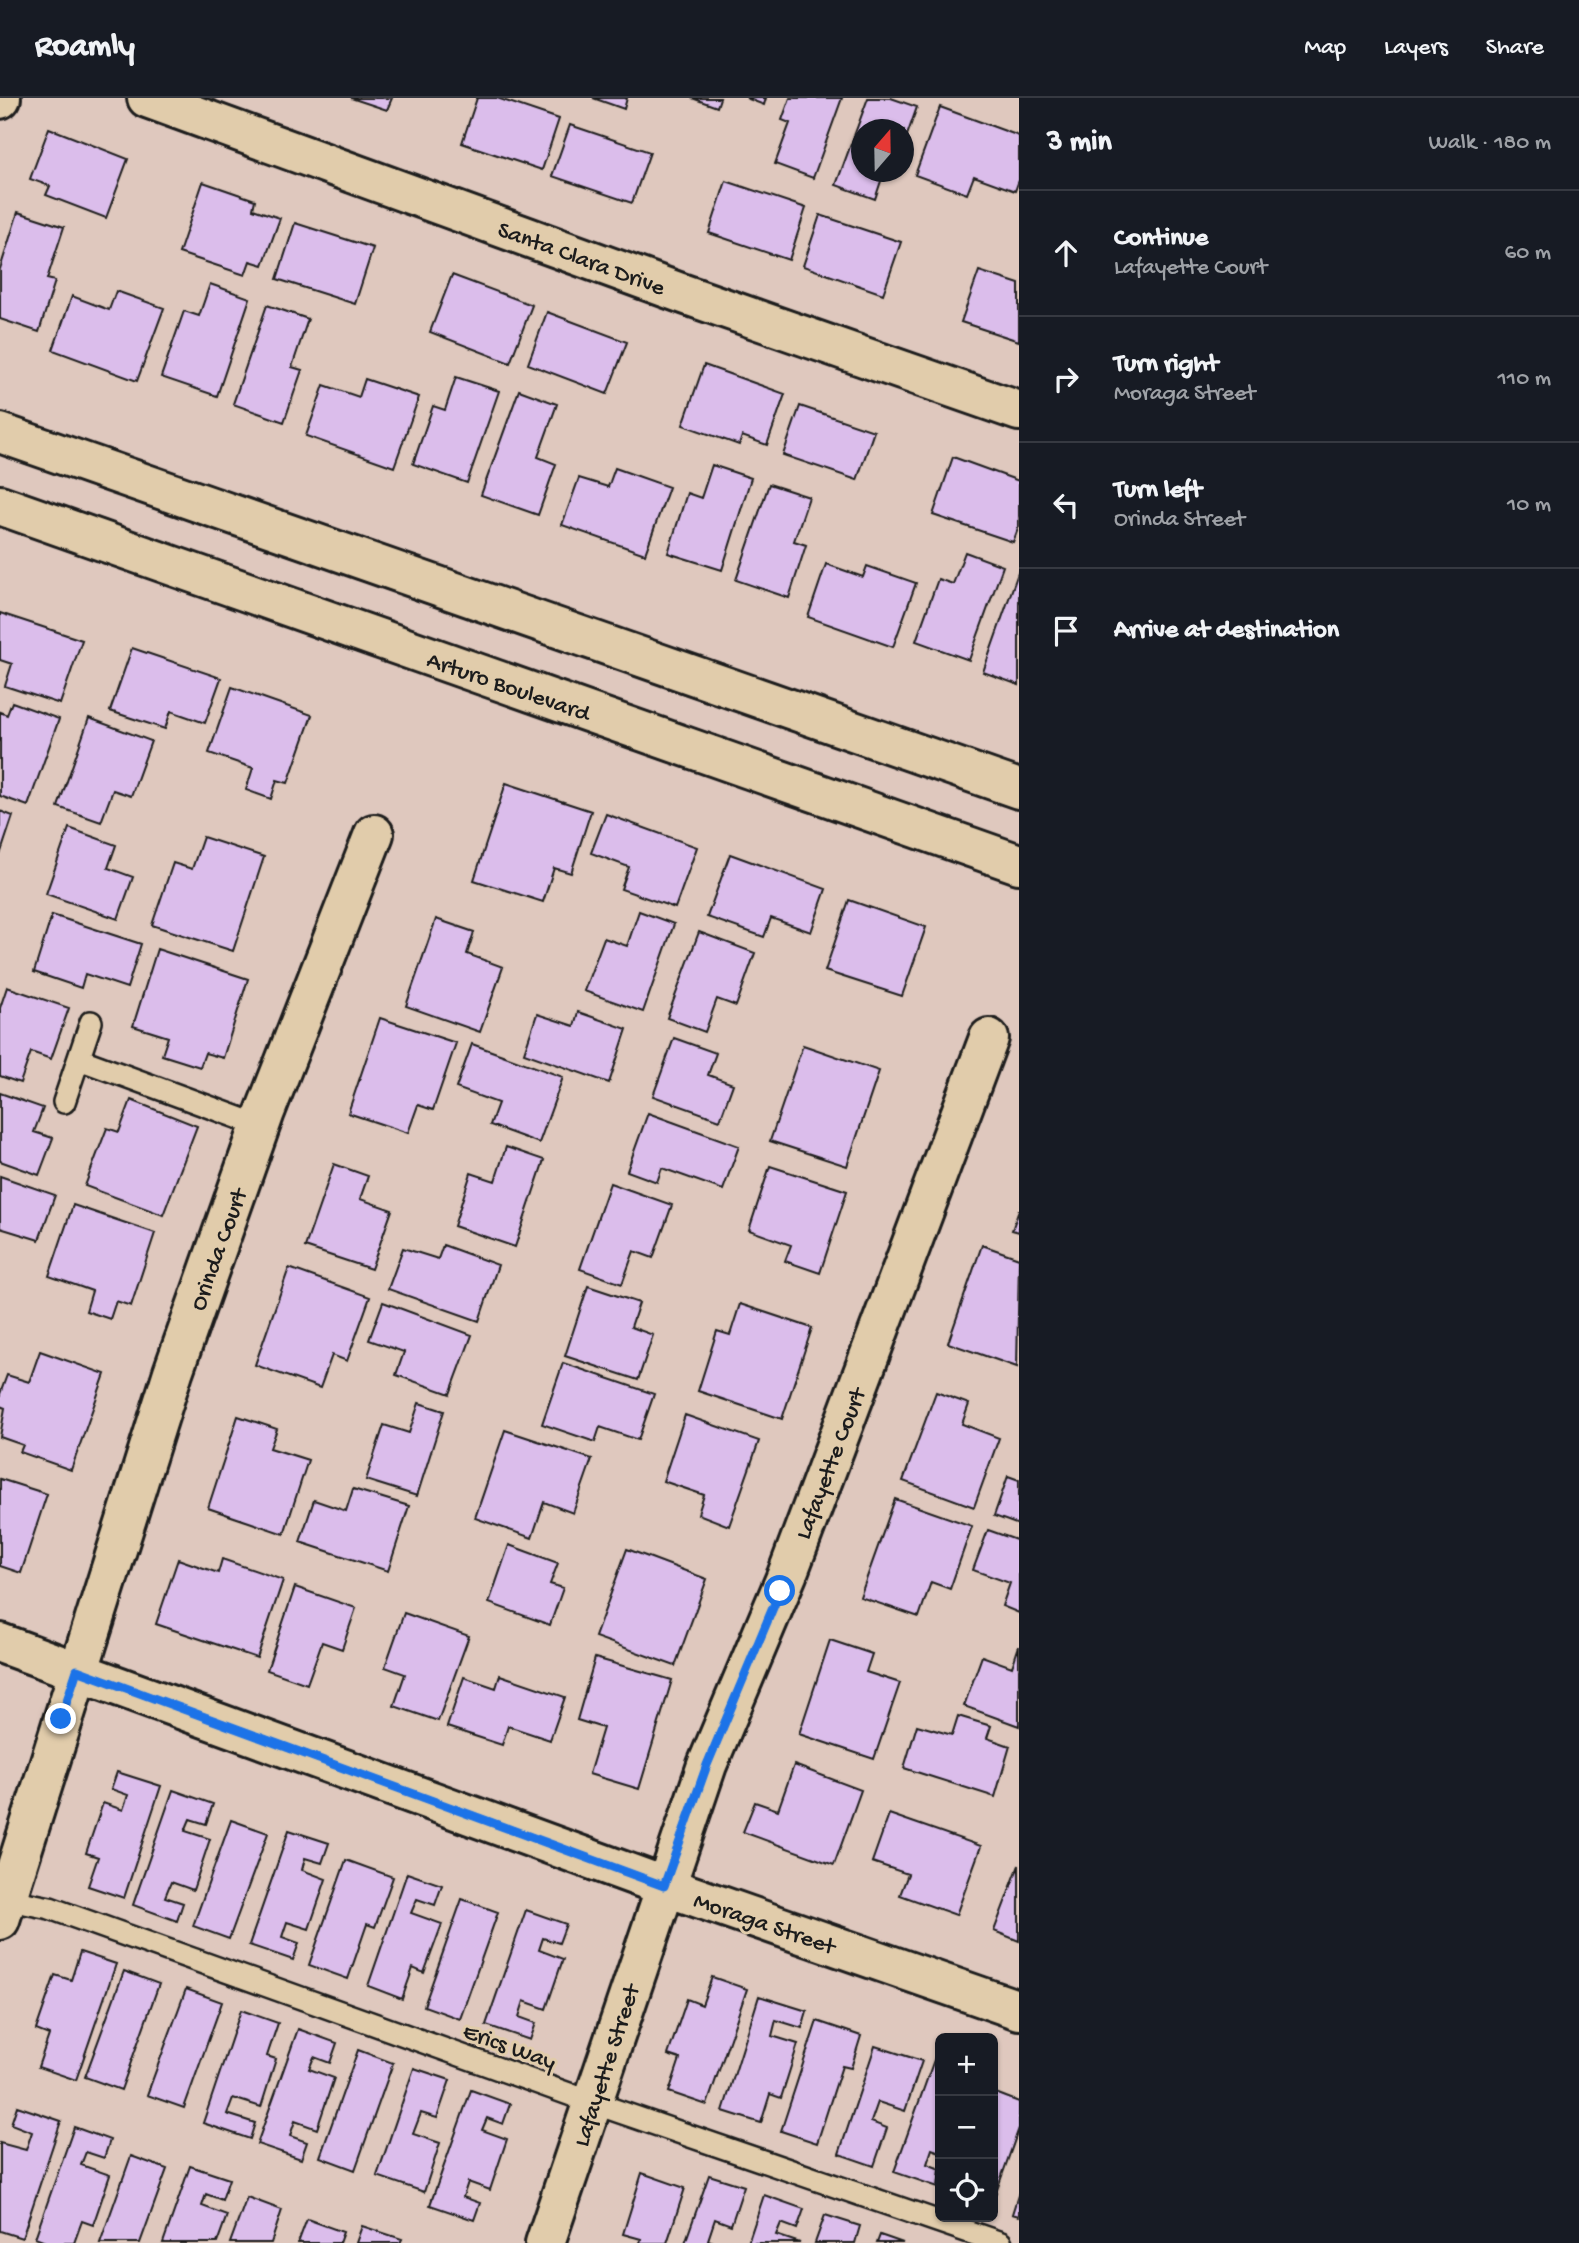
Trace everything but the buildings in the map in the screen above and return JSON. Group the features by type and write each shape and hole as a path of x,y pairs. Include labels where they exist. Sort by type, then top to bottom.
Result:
{"street":[{"name":"Santa Clara Drive","path":"147,98 678,292 1019,411"},
{"path":"0,433 1019,789"},
{"name":"Arturo Boulevard","path":"0,505 1019,864"},
{"name":"Orinda Court","path":"2,1906 173,1372 261,1126 374,834"},
{"name":"Lafayette Court","path":"664,1886 707,1765 792,1563 968,1087 989,1038"},
{"name":"Moraga Street","path":"0,1643 664,1886 1019,2010"},
{"name":"Lafayette Street","path":"545,2243 594,2103 664,1886"}],"lane":[{"path":"64,1102 91,1022"},
{"path":"79,1059 261,1126"},
{"name":"Erics Way","path":"2,1906 50,1908 594,2103 1001,2243"}],"route":[{"path":"61,1719 77,1670 664,1886 707,1765 780,1591"}]}
